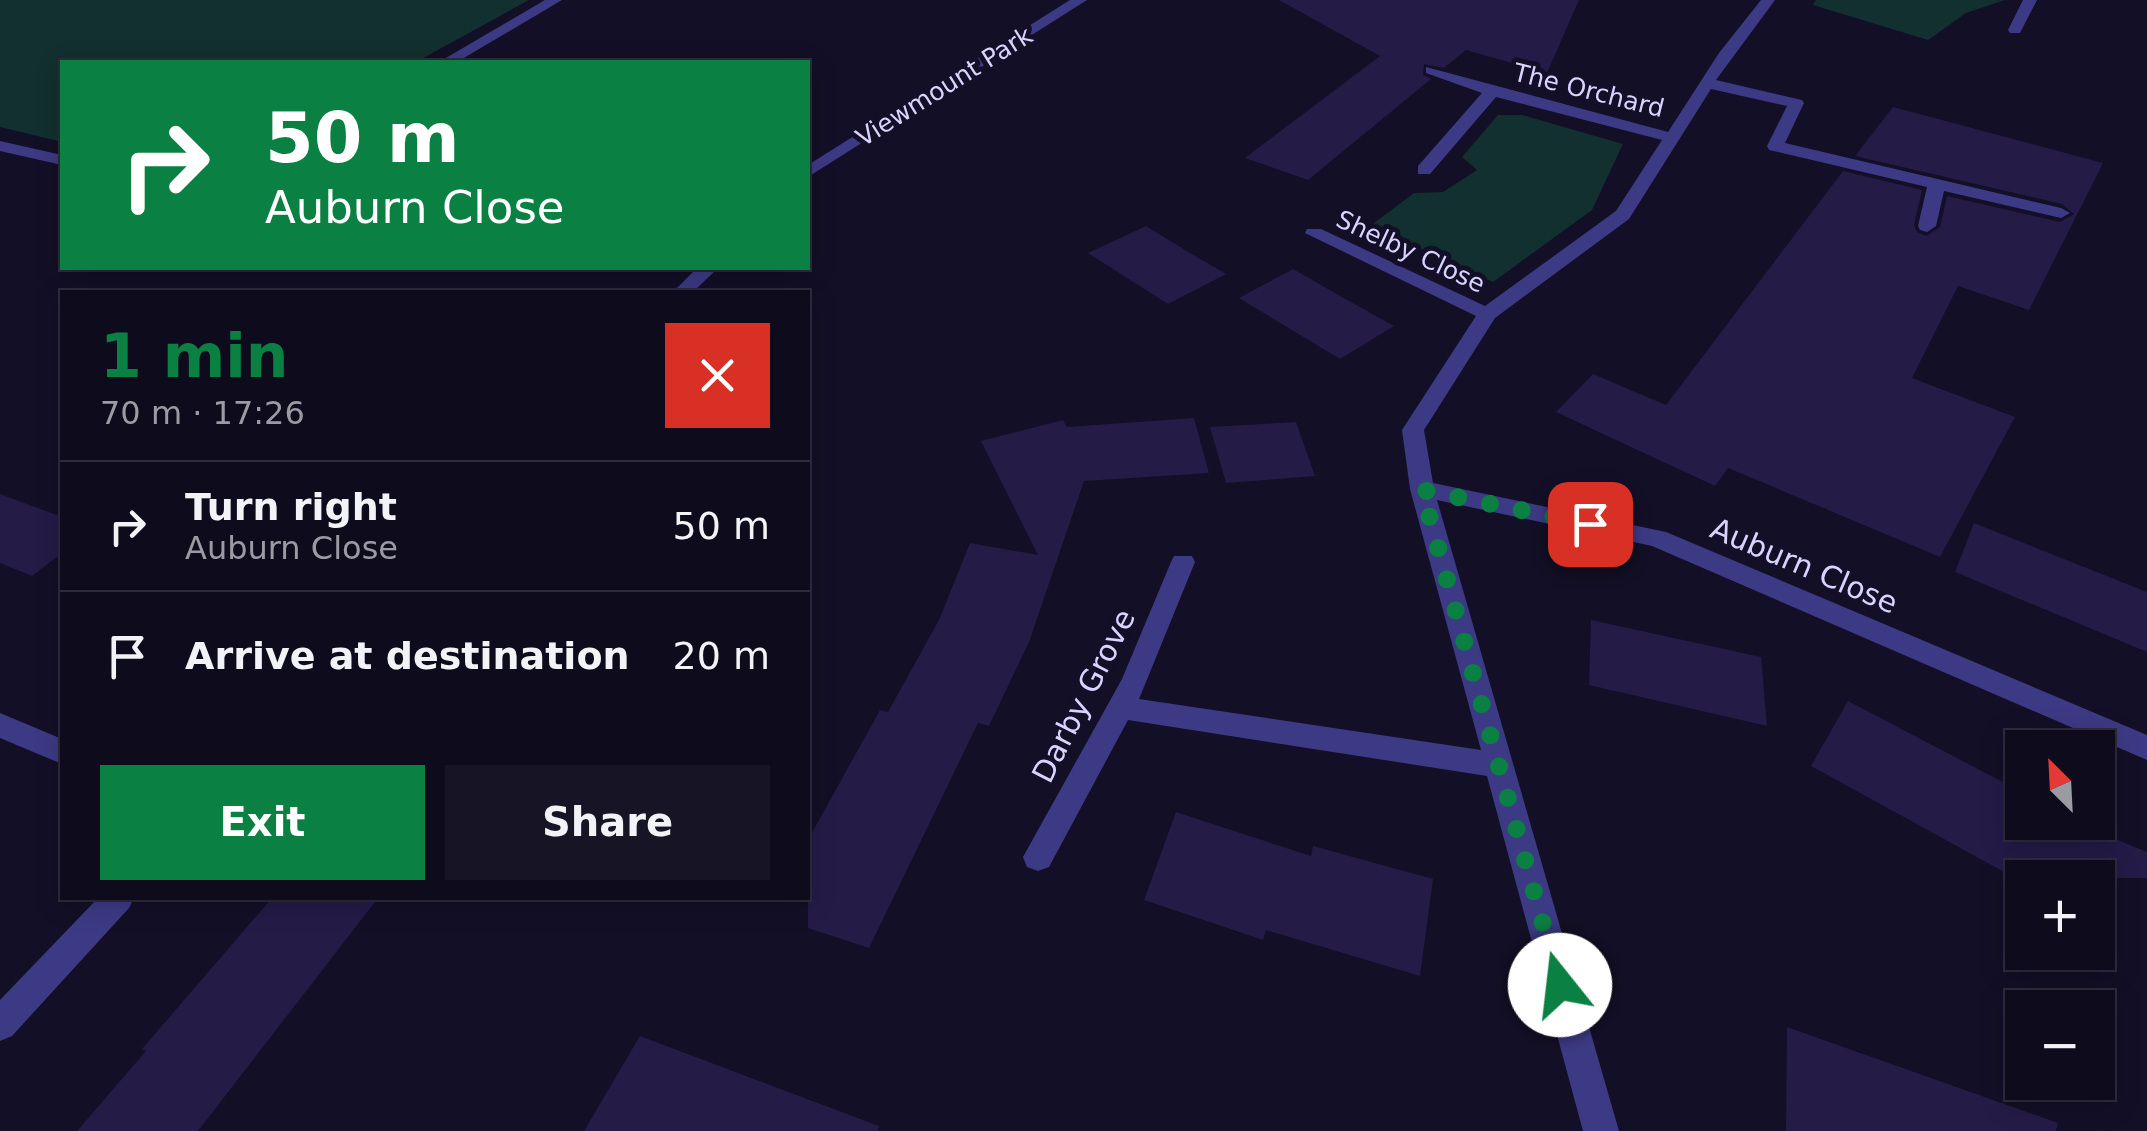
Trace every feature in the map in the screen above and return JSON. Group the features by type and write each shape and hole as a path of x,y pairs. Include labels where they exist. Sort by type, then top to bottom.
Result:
{"street":[{"path":"450,60 555,0"},
{"name":"Viewmount Park","path":"810,171 1080,0"},
{"path":"1601,1131 1422,490 1413,430 1486,314 1623,215 1708,83 1768,0"},
{"path":"2016,30 2030,0"},
{"name":"The Orchard","path":"1430,70 1492,91 1673,138"},
{"path":"1708,83 1796,103 1775,146 2062,213"},
{"name":"The Orchard","path":"1424,170 1492,91"},
{"path":"0,146 60,160"},
{"path":"1927,226 1936,184"},
{"name":"Shelby Close","path":"1314,233 1486,314"},
{"path":"684,290 706,270"},
{"name":"Auburn Close","path":"1422,490 1657,538 2147,748"},
{"name":"Darby Grove","path":"1038,857 1120,708 1183,562"},
{"path":"1120,708 1498,765"},
{"path":"0,725 60,751"},
{"path":"0,1024 116,900"}],"green space":[{"path":"0,0 529,0 420,60 60,60 60,142 0,127"},
{"path":"1816,0 2005,0 1966,13 1928,40 1813,5"},
{"path":"1498,115 1522,115 1623,144 1592,210 1493,282 1370,226 1414,193 1443,192 1477,170 1462,157"}],"building":[{"path":"1279,0 1579,0 1547,73 1466,50 1444,68 1424,64 1423,75 1431,79 1308,180 1245,158 1380,56"},
{"path":"1893,107 2103,163 2029,310 1958,286 1912,378 2015,417 1940,557 1728,468 1715,486 1556,412 1593,374 1666,405 1843,171 1922,190 1914,225 1917,232 1926,236 1940,227 1947,196 2060,222 2074,214 2062,204 1855,156"},
{"path":"1146,226 1226,274 1168,304 1088,253"},
{"path":"1293,269 1394,326 1340,359 1239,298"},
{"path":"1194,418 1209,473 1084,481 1029,642 989,726 978,723 869,948 808,928 810,836 880,710 888,712 939,620 970,543 1038,555 981,441 1063,420 1067,427"},
{"path":"1296,422 1315,476 1226,483 1210,427"},
{"path":"0,494 60,516 60,555 32,576 0,563"},
{"path":"1974,523 2147,592 2147,652 1955,572"},
{"path":"1591,620 1761,657 1767,726 1589,685"},
{"path":"1848,701 2005,783 2005,840 2115,839 2147,852 2147,878 2115,878 2115,860 2005,860 2005,873 1811,766"},
{"path":"1176,812 1311,856 1313,846 1433,879 1420,976 1266,930 1263,940 1144,900"},
{"path":"270,900 376,900 198,1131 77,1131 146,1051 142,1049"},
{"path":"1787,1027 2058,1123 2056,1131 1786,1131"},
{"path":"640,1036 879,1126 878,1131 584,1131"}],"route":[{"path":"1560,985 1422,490 1590,524"}]}
